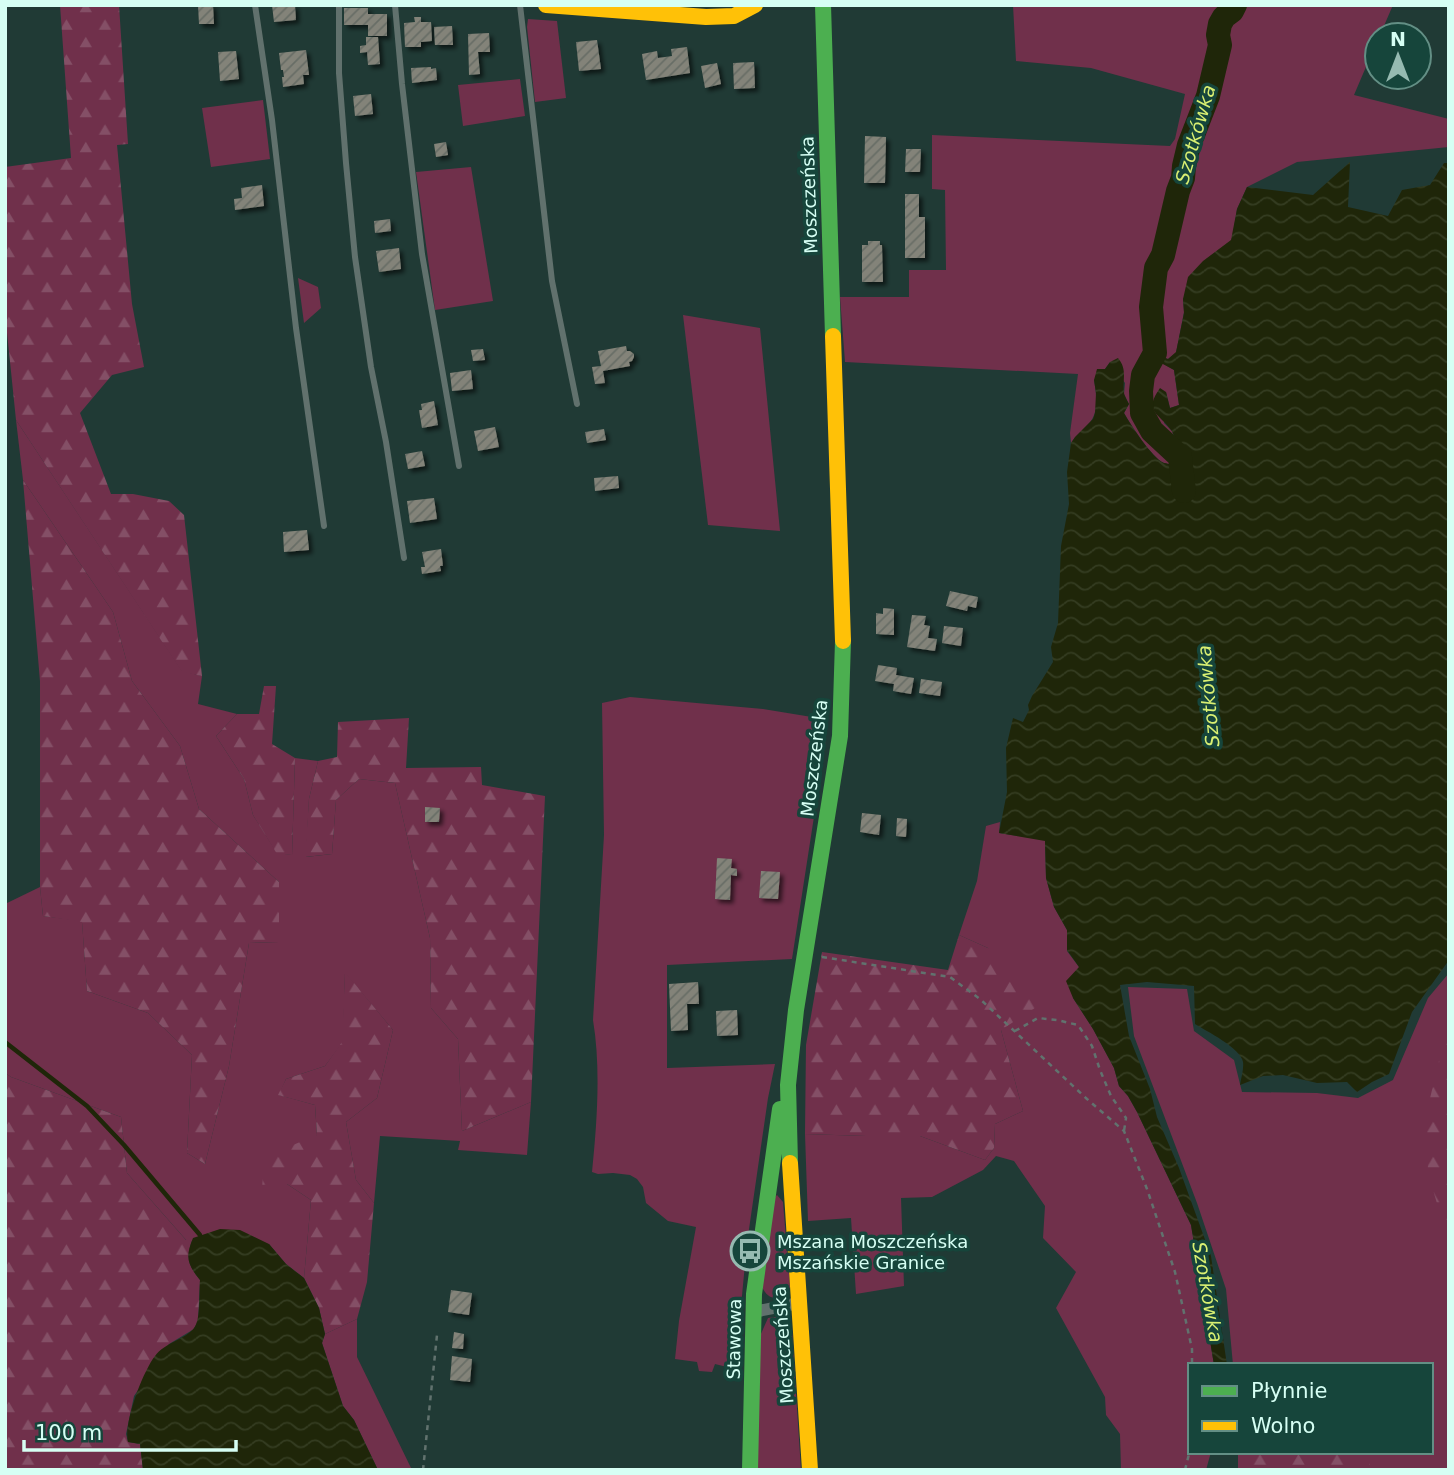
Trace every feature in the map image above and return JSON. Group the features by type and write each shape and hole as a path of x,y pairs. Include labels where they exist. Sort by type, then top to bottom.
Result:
{"street":[{"path":"546,5 706,18 734,16 755,5"},
{"name":"Moszczeńska","path":"810,1470 789,1145 788,1085 804,955 840,736 843,638 823,5"},
{"name":"Stawowa","path":"750,1470 754,1294 779,1112 788,1085"},
{"path":"753,1312 799,1303"}],"lane":[{"path":"255,5 324,526"},
{"path":"339,5 339,73 355,257 404,558"},
{"path":"395,5 422,254 459,466"},
{"path":"520,5 552,281 577,404"}],"path":[{"path":"804,955 950,976 980,999 1124,1130 1175,1272 1192,1349 1192,1363"},
{"path":"1015,1031 1038,1018 1078,1025 1092,1046 1111,1096 1126,1118 1124,1130"},
{"path":"423,1470 437,1335"}],"green space":[{"path":"60,5 119,5 128,144 117,145 132,304 144,367 112,375 80,413 111,494 133,494 169,501 184,515 202,676 182,672 16,420 5,313 5,167 71,158"},
{"path":"1013,5 1393,5 1386,21 1363,21 1363,74 1354,95 1449,119 1449,147 1297,162 1247,187 1237,209 1232,240 1220,250 1183,299 1184,312 1176,353 1168,359 1162,357 1162,363 1174,370 1179,405 1170,408 1166,392 1164,423 1172,431 1180,457 1175,466 1164,463 1154,455 1127,418 1124,413 1129,404 1124,394 1125,383 1110,362 1094,380 1094,416 1071,443 1078,374 845,362 840,297 909,297 909,270 946,270 945,190 932,189 932,135 1170,146 1175,139 1185,94 1091,68 1016,61"},
{"path":"528,19 557,21 566,98 535,102"},
{"path":"520,79 525,116 463,126 458,85"},
{"path":"263,100 270,159 211,167 202,108"},
{"path":"471,167 493,301 435,310 416,172"},
{"path":"298,278 318,287 321,308 304,323"},
{"path":"683,315 760,328 780,531 708,525"},
{"path":"16,420 182,671 202,676 198,704 237,714 216,736 244,779 253,815 277,853 292,855 295,758 318,761 309,799 306,857 332,854 336,800 359,779 395,783 430,938 431,1008 458,1039 462,1131 531,1102 527,1155 458,1150 460,1141 380,1136 374,1203 356,1180 346,1122 377,1098 393,1030 345,973 343,1042 325,1066 286,1079 279,1095 315,1105 317,1135 287,1184 311,1200 304,1278 286,1264 269,1244 187,1241 127,1173 121,1117 5,1073 5,904 40,887 43,916 82,921 87,991 148,1013 192,1055 187,1153 205,1164 229,1066 249,943 279,942 279,882 199,809 180,746 132,681 113,612 23,480"},
{"path":"23,480 113,612 132,681 180,746 199,809 279,882 279,942 249,943 229,1066 205,1164 187,1153 192,1055 148,1013 87,991 82,922 43,916 40,887 40,681"},
{"path":"264,686 276,686 272,744 295,758 292,855 277,854 253,815 244,779 216,736 237,714 259,714"},
{"path":"630,697 763,709 824,719 826,739 792,959 667,965 667,1068 775,1064 747,1243 735,1369 715,1364 712,1372 699,1371 697,1362 675,1359 696,1227 668,1221 646,1203 643,1187 630,1175 592,1172 598,1076 593,1020 604,835 602,703"},
{"path":"409,718 406,768 481,767 482,785 545,796 531,1102 462,1131 458,1039 431,1008 430,938 395,783 359,779 336,800 332,854 305,857 309,799 318,761 337,757 338,722"},
{"path":"1000,822 999,833 1045,840 1046,878 1054,907 1067,930 1067,951 1079,967 1073,998 1114,1068 1119,1086 1137,1112 1191,1225 1214,1363 1188,1363 1188,1454 1210,1454 1206,1470 1121,1470 1120,1434 1106,1415 1105,1397 1056,1308 1076,1272 1043,1238 1045,1206 1014,1161 996,1156 983,1170 932,1197 901,1198 904,1286 856,1294 851,1218 808,1221 805,1134 920,1136 985,1160 994,1148 995,1124 1023,1111 1001,1030 988,948 959,935 977,881 986,826"},
{"path":"959,935 988,948 1038,1006 1001,1030 1023,1111 995,1124 994,1148 985,1160 920,1136 805,1134 806,1045 822,952 948,970"},
{"path":"345,972 393,1030 377,1098 346,1122 356,1180 374,1203 367,1282 357,1319 325,1334 319,1308 304,1278 311,1200 287,1184 262,1190 264,1157 317,1135 315,1105 278,1095 286,1079 325,1066 342,1042"},
{"path":"1449,973 1449,1470 1365,1470 1362,1454 1433,1454 1433,1363 1233,1363 1226,1289 1197,1203 1134,1036 1128,987 1187,989 1194,1031 1234,1060 1242,1092 1317,1093 1358,1098 1393,1080 1428,998"},
{"path":"1449,1019 1449,1244 1428,1173 1426,1115"},
{"path":"5,1073 121,1117 127,1173 186,1240 193,1238 189,1255 190,1265 200,1280 198,1321 194,1329 169,1344 134,1396 126,1434 128,1442 140,1444 143,1470 5,1470"},
{"path":"777,1195 783,1202 790,1287 776,1298 768,1295 762,1287 774,1198"},
{"path":"781,1316 789,1320 792,1332 801,1470 757,1470 760,1336 768,1318"},
{"path":"357,1319 357,1357 412,1470 378,1470 354,1420 343,1406 322,1343 325,1334"},
{"path":"1238,1454 1367,1454 1371,1469 1375,1470 1238,1470"}],"water":[{"path":"1350,162 1348,207 1388,216 1402,190 1430,185 1444,163 1449,163 1449,960 1412,1012 1389,1074 1357,1092 1347,1082 1317,1083 1283,1075 1263,1076 1240,1085 1243,1065 1241,1057 1230,1046 1195,1024 1194,986 1147,982 1120,985 1129,1036 1211,1256 1227,1363 1214,1363 1191,1225 1137,1112 1119,1086 1114,1068 1066,981 1079,967 1067,950 1067,930 1054,907 1046,878 1045,841 999,833 1007,792 1006,748 1013,718 1023,722 1032,696 1053,662 1051,647 1058,623 1061,546 1069,504 1067,472 1071,443 1093,419 1096,393 1094,380 1097,369 1105,369 1110,362 1118,358 1123,367 1124,393 1129,404 1124,413 1154,455 1164,463 1175,465 1180,457 1176,440 1155,412 1153,402 1160,388 1166,392 1170,408 1179,405 1174,370 1161,363 1162,357 1168,359 1176,352 1188,277 1203,261 1231,240 1237,209 1247,187 1313,195"},
{"path":"220,1229 240,1230 269,1244 286,1264 304,1278 319,1308 325,1334 322,1343 343,1406 354,1420 378,1470 143,1470 140,1444 128,1442 127,1434 135,1398 155,1356 194,1328 199,1312 200,1280 190,1265 189,1250 193,1238"}],"building":[{"path":"198,5 213,5 214,24 199,24"},
{"path":"272,5 295,5 296,20 274,22"},
{"path":"344,8 368,8 368,14 387,14 387,36 368,36 368,25 344,25"},
{"path":"414,17 421,17 421,22 431,22 432,41 421,42 421,47 405,47 404,23 415,22"},
{"path":"452,26 453,45 435,45 434,27"},
{"path":"489,33 490,52 478,52 480,74 469,75 468,34"},
{"path":"366,37 378,37 380,64 368,65 367,52 360,53 360,46 366,45"},
{"path":"597,40 601,69 579,71 576,42"},
{"path":"687,47 690,73 646,80 642,54 657,51 658,58 672,56 671,49"},
{"path":"306,50 309,75 303,75 304,84 283,87 284,77 279,53"},
{"path":"236,51 239,79 220,81 218,52"},
{"path":"754,62 755,88 734,89 733,63"},
{"path":"717,63 721,84 705,88 701,66"},
{"path":"411,68 436,68 437,80 412,83"},
{"path":"371,94 373,114 355,116 353,96"},
{"path":"865,136 886,137 885,183 864,183"},
{"path":"446,142 448,155 436,157 434,144"},
{"path":"906,149 921,149 920,172 905,172"},
{"path":"262,185 264,206 235,210 234,199 242,198 241,188"},
{"path":"905,194 919,194 919,217 925,217 925,258 905,258"},
{"path":"390,219 391,231 375,233 374,221"},
{"path":"868,241 880,241 882,245 883,282 862,282 862,245 868,245"},
{"path":"399,248 401,269 379,272 376,251"},
{"path":"626,346 627,351 634,354 629,362 630,366 603,371 605,383 595,384 592,367 601,366 598,351"},
{"path":"483,349 485,360 473,361 471,350"},
{"path":"471,370 473,389 452,391 450,373"},
{"path":"434,401 438,425 422,428 419,410 422,410 421,404"},
{"path":"495,427 499,447 478,451 474,431"},
{"path":"604,429 606,440 587,443 585,432"},
{"path":"422,451 425,466 408,469 405,454"},
{"path":"618,476 619,488 595,491 594,478"},
{"path":"434,498 437,519 410,523 407,501"},
{"path":"307,530 309,550 284,552 283,532"},
{"path":"441,549 441,571 422,574 421,567 425,567 422,552"},
{"path":"950,591 978,597 976,608 968,606 967,611 946,606"},
{"path":"883,608 894,609 894,635 876,634 876,613 883,614"},
{"path":"912,615 926,616 924,625 930,626 928,638 937,639 935,651 907,647"},
{"path":"944,626 963,628 961,646 942,643"},
{"path":"878,665 897,668 896,675 914,678 911,694 893,691 894,684 875,681"},
{"path":"921,679 942,682 940,696 919,693"},
{"path":"425,807 440,808 439,822 425,822"},
{"path":"862,813 881,815 879,835 860,832"},
{"path":"897,818 907,819 906,837 896,836"},
{"path":"717,858 732,859 731,868 737,869 737,876 731,875 730,900 715,899"},
{"path":"761,871 780,872 778,899 759,898"},
{"path":"698,982 699,1004 687,1004 688,1030 671,1031 669,984"},
{"path":"737,1010 738,1035 717,1036 716,1011"},
{"path":"451,1290 472,1293 469,1315 448,1312"},
{"path":"454,1332 464,1334 463,1349 452,1348"},
{"path":"452,1356 472,1359 470,1382 450,1380"}],"waterway":[{"name":"Szotkówka","path":"1184,491 1180,457 1152,431 1142,413 1141,391 1143,375 1155,353 1151,307 1156,268 1163,255 1189,145 1208,96 1220,45 1220,24 1235,5"},
{"path":"5,1042 87,1106 124,1145 200,1235"}],"traffic: fast":[{"path":"823,5 833,336"},
{"path":"790,1163 788,1085 796,1010 840,736 843,641"},
{"path":"750,1470 754,1294 780,1109"}],"traffic: slow":[{"path":"546,5 706,17 734,16 755,5"},
{"path":"833,336 843,641"},
{"path":"790,1163 810,1470"}],"place":[{"name":"Mszana Moszczeńska Mszańskie Granice","path":"750,1251"}]}
